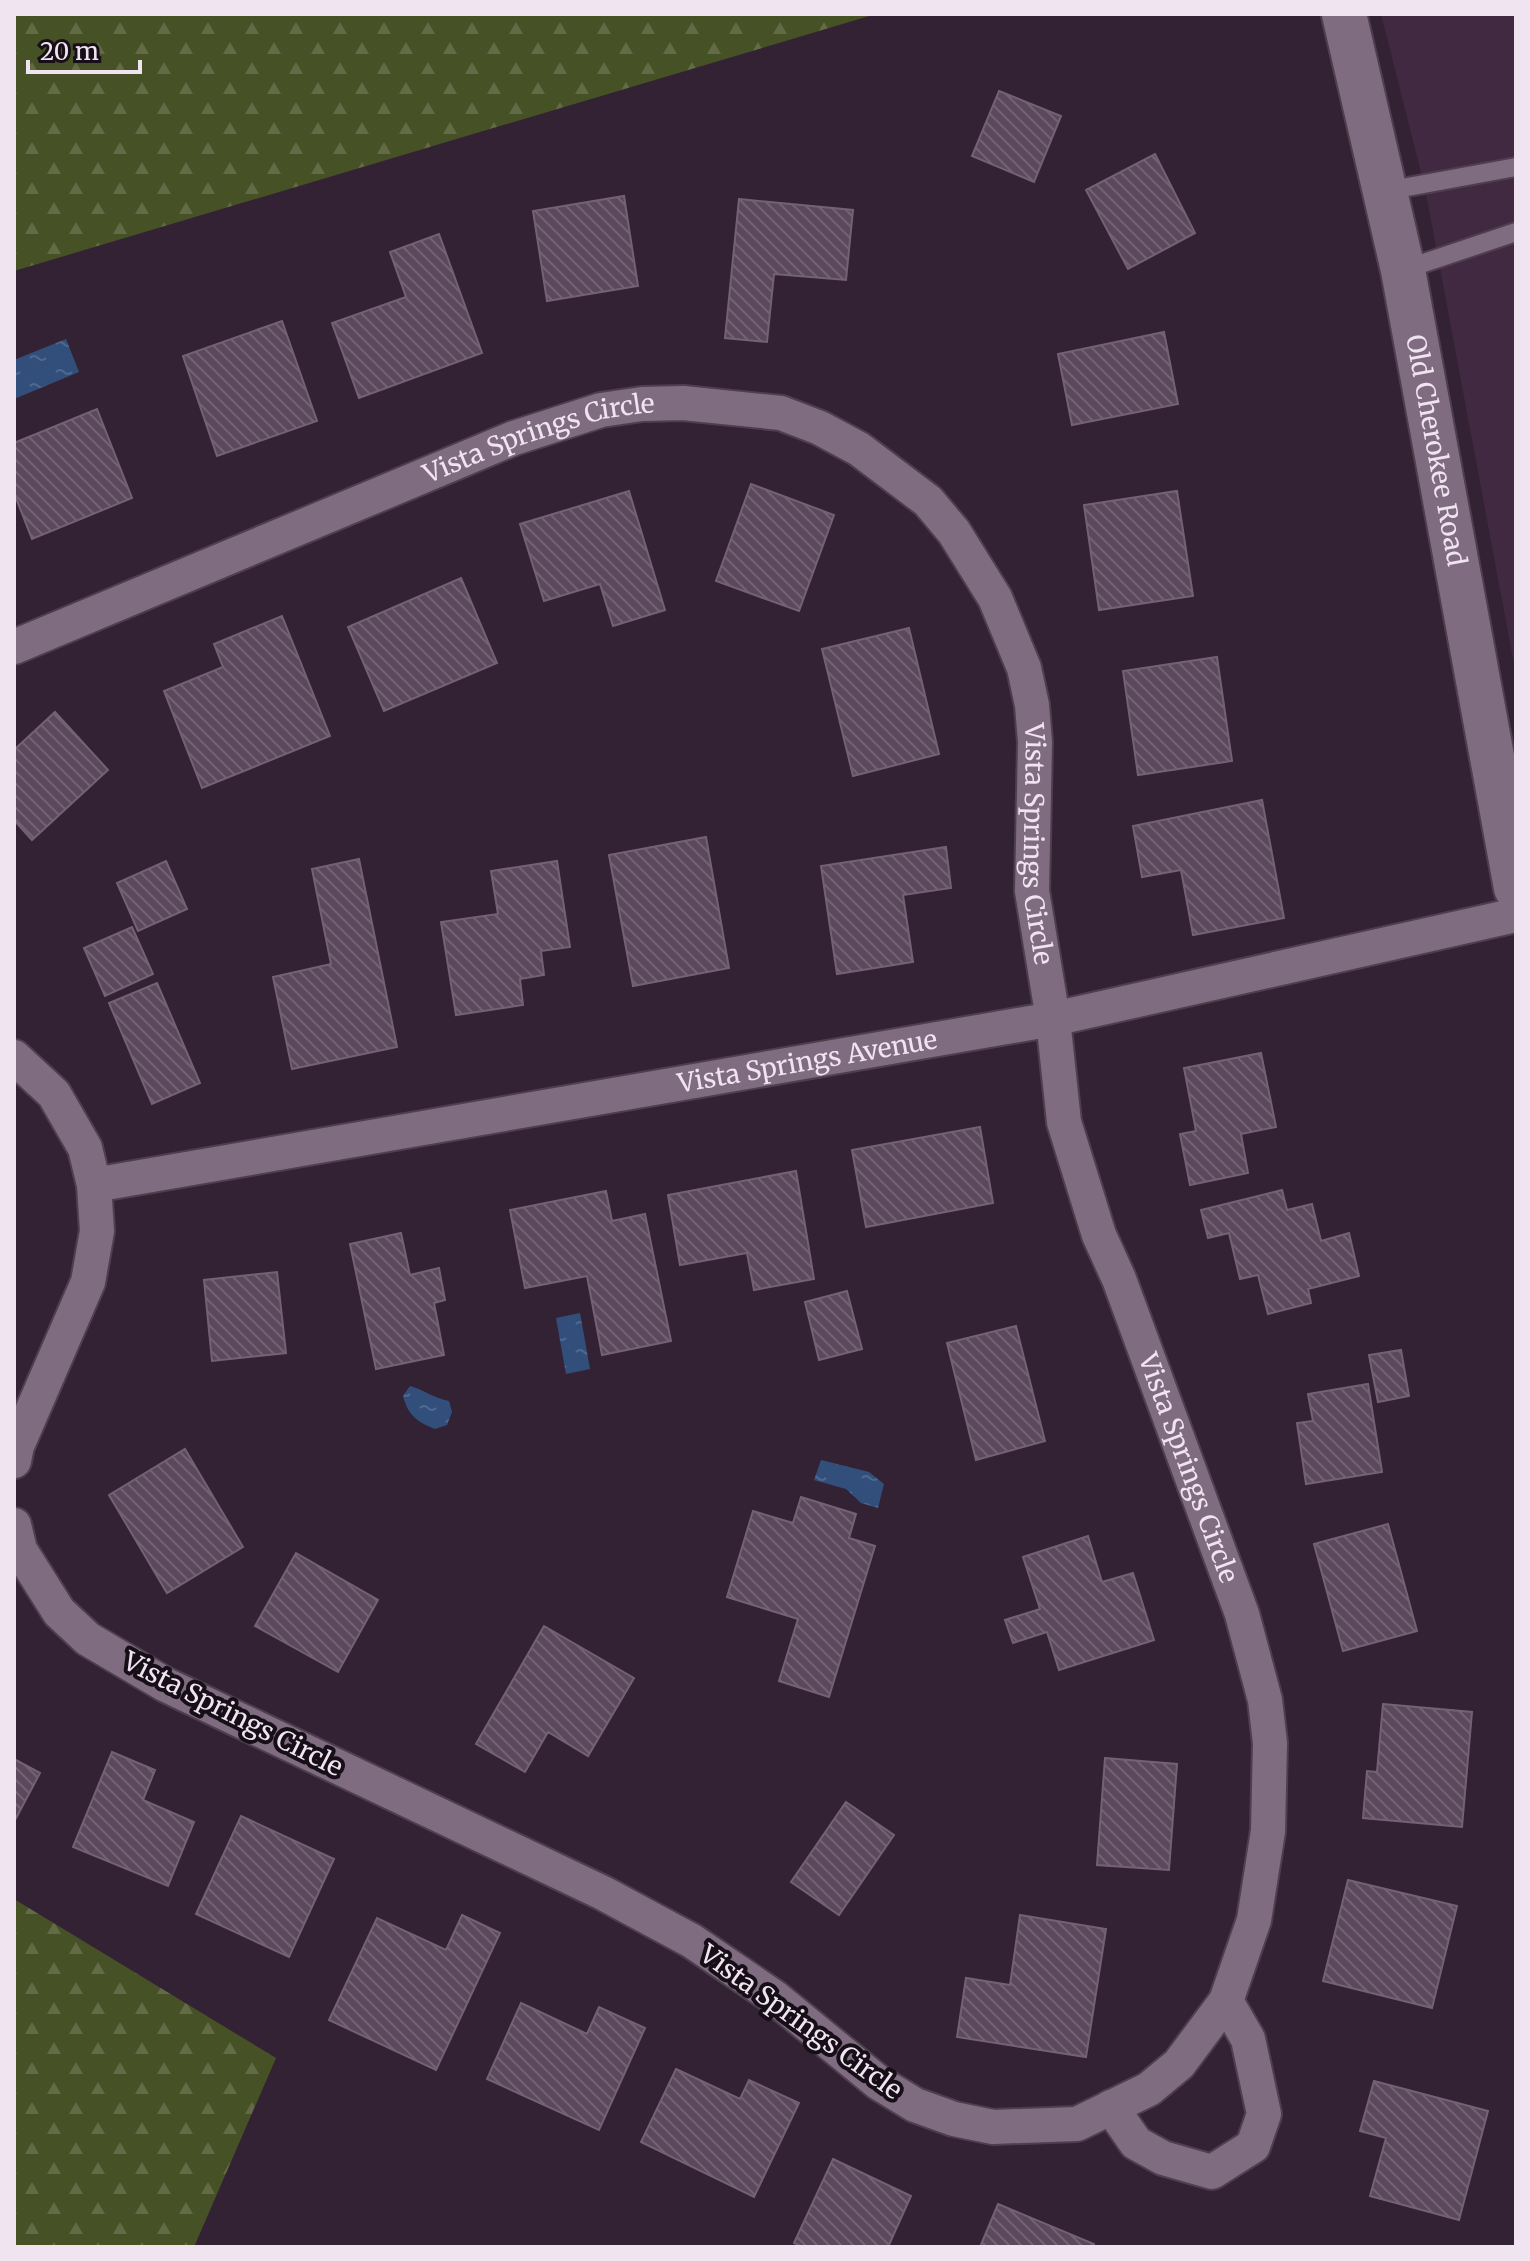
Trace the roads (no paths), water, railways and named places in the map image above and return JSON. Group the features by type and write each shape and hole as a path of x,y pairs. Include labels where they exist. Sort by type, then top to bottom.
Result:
{"street":[{"name":"Old Cherokee Road","path":"1344,14 1403,270 1516,888"},
{"name":"Vista Springs Circle","path":"14,647 514,438 601,410 642,404 683,403 781,413 820,428 859,449 928,501 954,532 995,598 1024,668 1032,705 1035,742 1032,891 1053,1019 1064,1122 1099,1235 1119,1279 1242,1614 1265,1700 1270,1743 1268,1831 1254,1920 1226,2001 1179,2064 1149,2089 1077,2124 993,2127 954,2119 915,2105 879,2083 774,1997 692,1941 603,1893 166,1685 88,1639 59,1612 20,1550 14,1525"},
{"name":"Vista Springs Avenue","path":"94,1185 1053,1019 1516,915"},
{"path":"14,1057 54,1094 85,1148 94,1185 97,1231 88,1282 17,1446 14,1461"},
{"path":"1111,2107 1136,2143 1163,2158 1212,2172 1253,2146 1264,2114 1248,2039 1226,2001"}],"lane":[{"path":"1386,191 1516,167"},
{"path":"1403,270 1516,232"}],"water":[{"path":"66,339 79,372 14,399 14,360"},
{"path":"580,1313 590,1369 566,1374 556,1318"},
{"path":"410,1386 449,1401 452,1412 447,1425 435,1429 414,1417 403,1396"},
{"path":"821,1460 869,1472 884,1484 878,1508 861,1503 846,1489 814,1480"}]}
